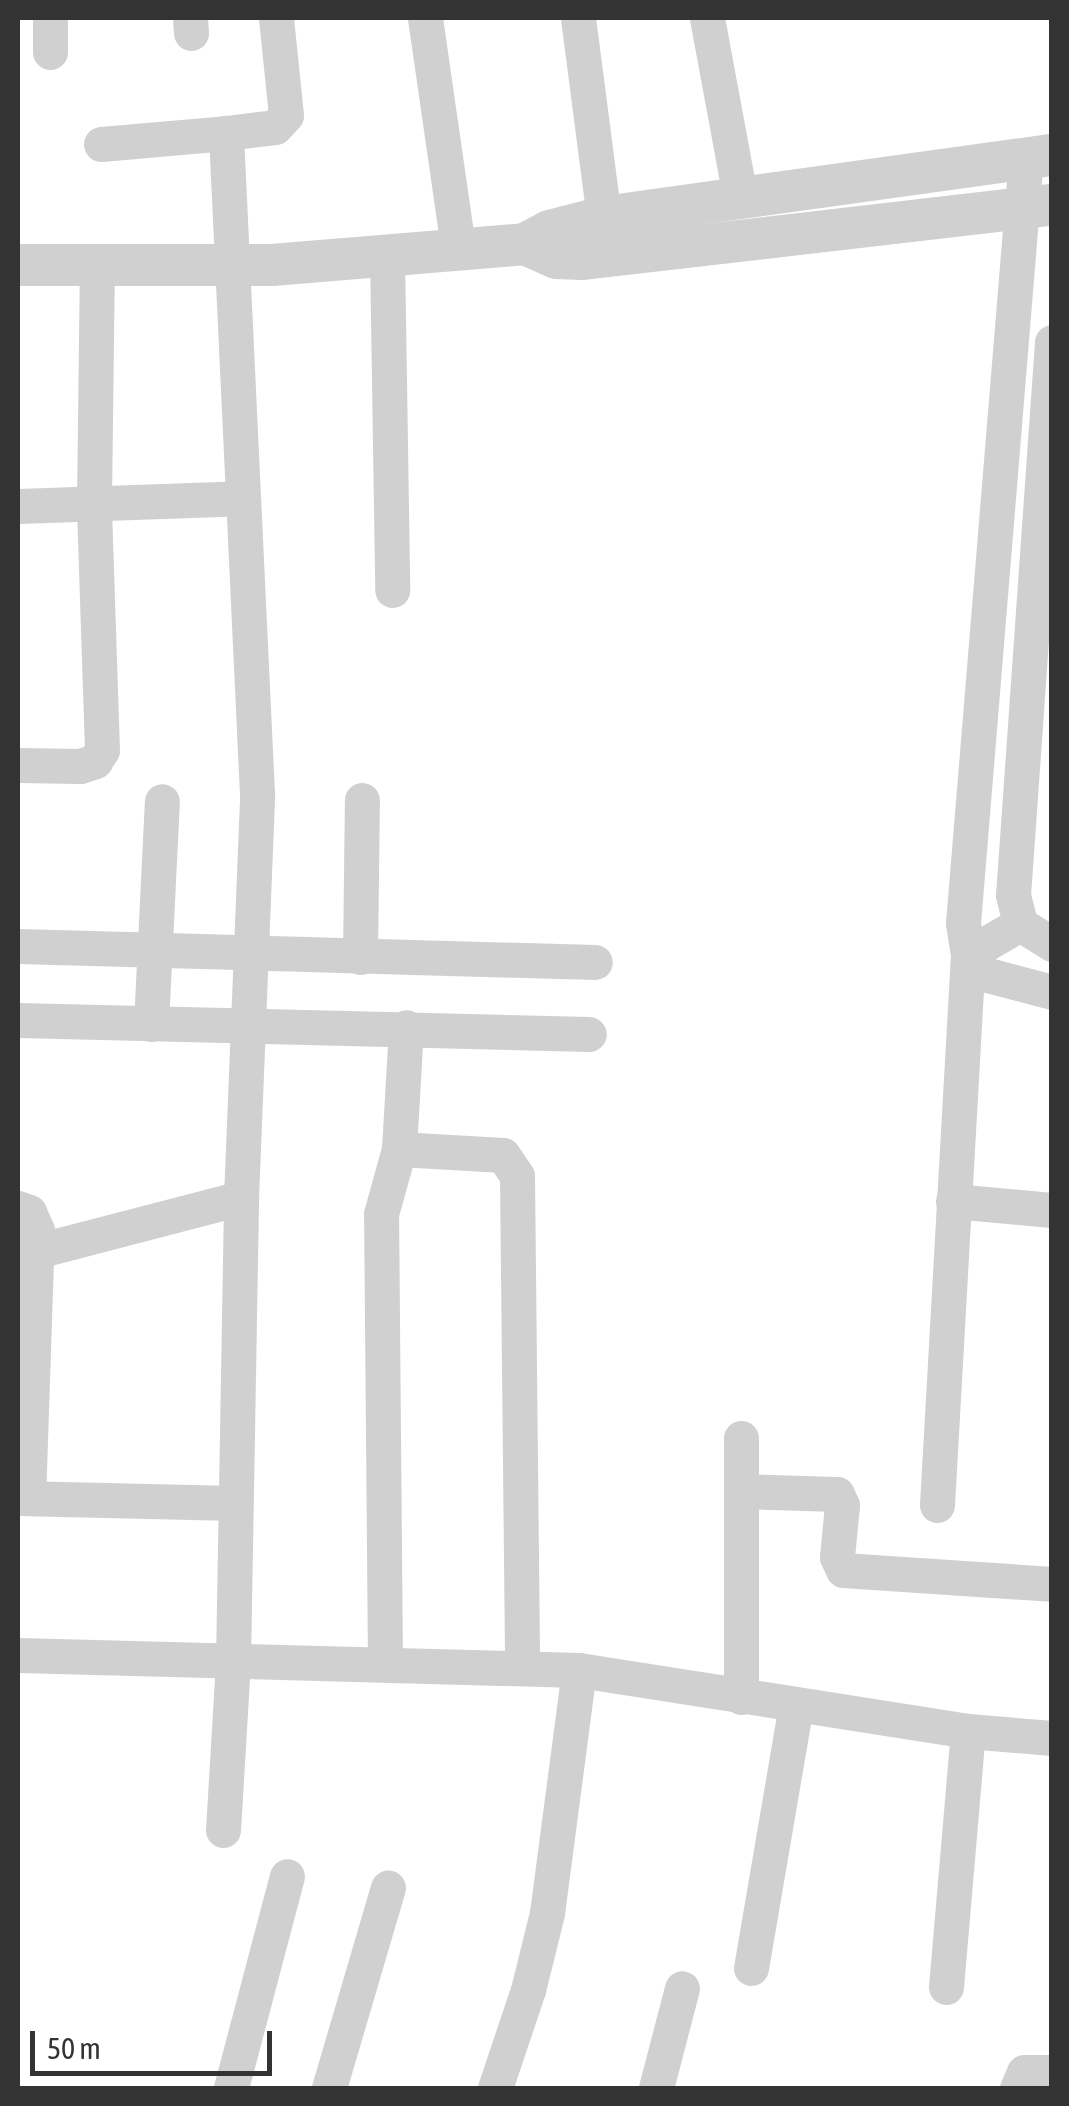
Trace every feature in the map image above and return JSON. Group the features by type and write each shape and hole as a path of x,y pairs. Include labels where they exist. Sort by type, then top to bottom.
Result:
{"street":[{"path":"101,144 275,127 286,115 276,18"},
{"path":"425,18 458,248"},
{"path":"578,18 604,217"},
{"path":"707,18 740,196"},
{"path":"223,1830 234,1662 241,1198 257,776 226,133"},
{"path":"18,265 235,265 524,244 550,231 604,217 1039,156 963,923 968,954 937,1505"},
{"path":"524,244 556,258 584,259 1037,206"},
{"path":"386,254 392,590"},
{"path":"18,764 80,766 95,762 102,750 94,503 97,265"},
{"path":"1052,342 1013,895 1020,924 1052,944"},
{"path":"18,506 242,498"},
{"path":"150,1024 162,800"},
{"path":"360,957 362,800"},
{"path":"968,954 1020,924"},
{"path":"18,946 596,962"},
{"path":"968,954 984,974 1052,992"},
{"path":"18,1020 589,1034"},
{"path":"385,1664 381,1214 399,1150 406,1027"},
{"path":"399,1150 504,1155 517,1176 522,1667"},
{"path":"37,1251 241,1198"},
{"path":"953,1201 1052,1210"},
{"path":"18,1208 36,1220 37,1251 23,1498 235,1502"},
{"path":"741,1438 741,1697"},
{"path":"741,1491 836,1494 842,1505 836,1557 844,1570 1052,1584"},
{"path":"18,1655 579,1670 968,1732 1052,1738"},
{"path":"495,2088 528,1990 547,1913 579,1670"},
{"path":"751,1968 796,1706"},
{"path":"946,1986 968,1732"},
{"path":"231,2088 287,1876"},
{"path":"329,2088 388,1888"},
{"path":"661,2087 682,1988"},
{"path":"1017,2088 1024,2072 1052,2072"}]}
